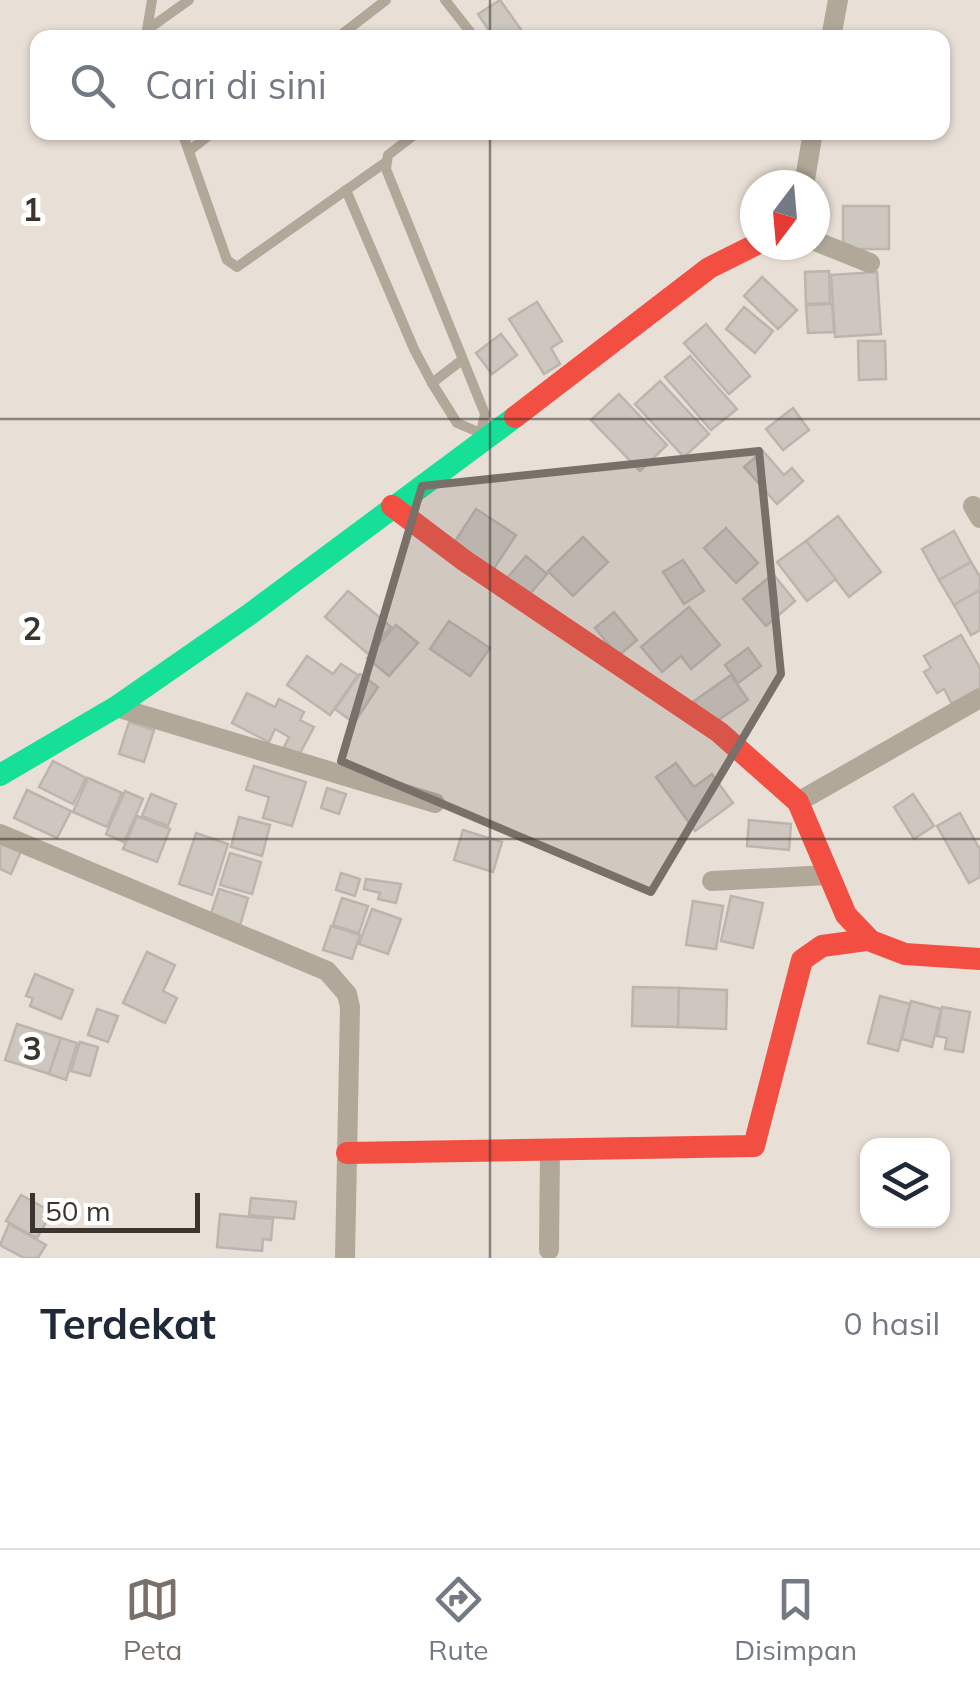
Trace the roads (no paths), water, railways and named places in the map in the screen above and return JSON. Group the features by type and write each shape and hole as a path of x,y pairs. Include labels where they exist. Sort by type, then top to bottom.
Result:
{"street":[{"path":"832,30 838,0"},
{"path":"807,170 812,140"},
{"path":"830,247 870,263"},
{"path":"0,775 116,706 250,614 709,268 740,253"},
{"path":"392,506 466,561 719,732 798,802 854,929 866,940 901,953 980,960"},
{"path":"798,802 980,698"},
{"path":"116,706 435,803"},
{"path":"0,834 327,970 347,994 350,1008 345,1258"},
{"path":"712,882 828,876"},
{"path":"347,1153 754,1146 802,960 822,946 866,940"},
{"path":"549,1250 550,1150"}],"lane":[{"path":"148,30 152,0"},
{"path":"153,30 189,0"},
{"path":"347,30 386,0"},
{"path":"445,0 469,30"},
{"path":"185,140 228,260 238,267 386,162"},
{"path":"189,151 203,140"},
{"path":"346,190 432,383 458,423 484,436 485,414 386,162 388,155 408,140"},
{"path":"432,383 462,360"}]}
